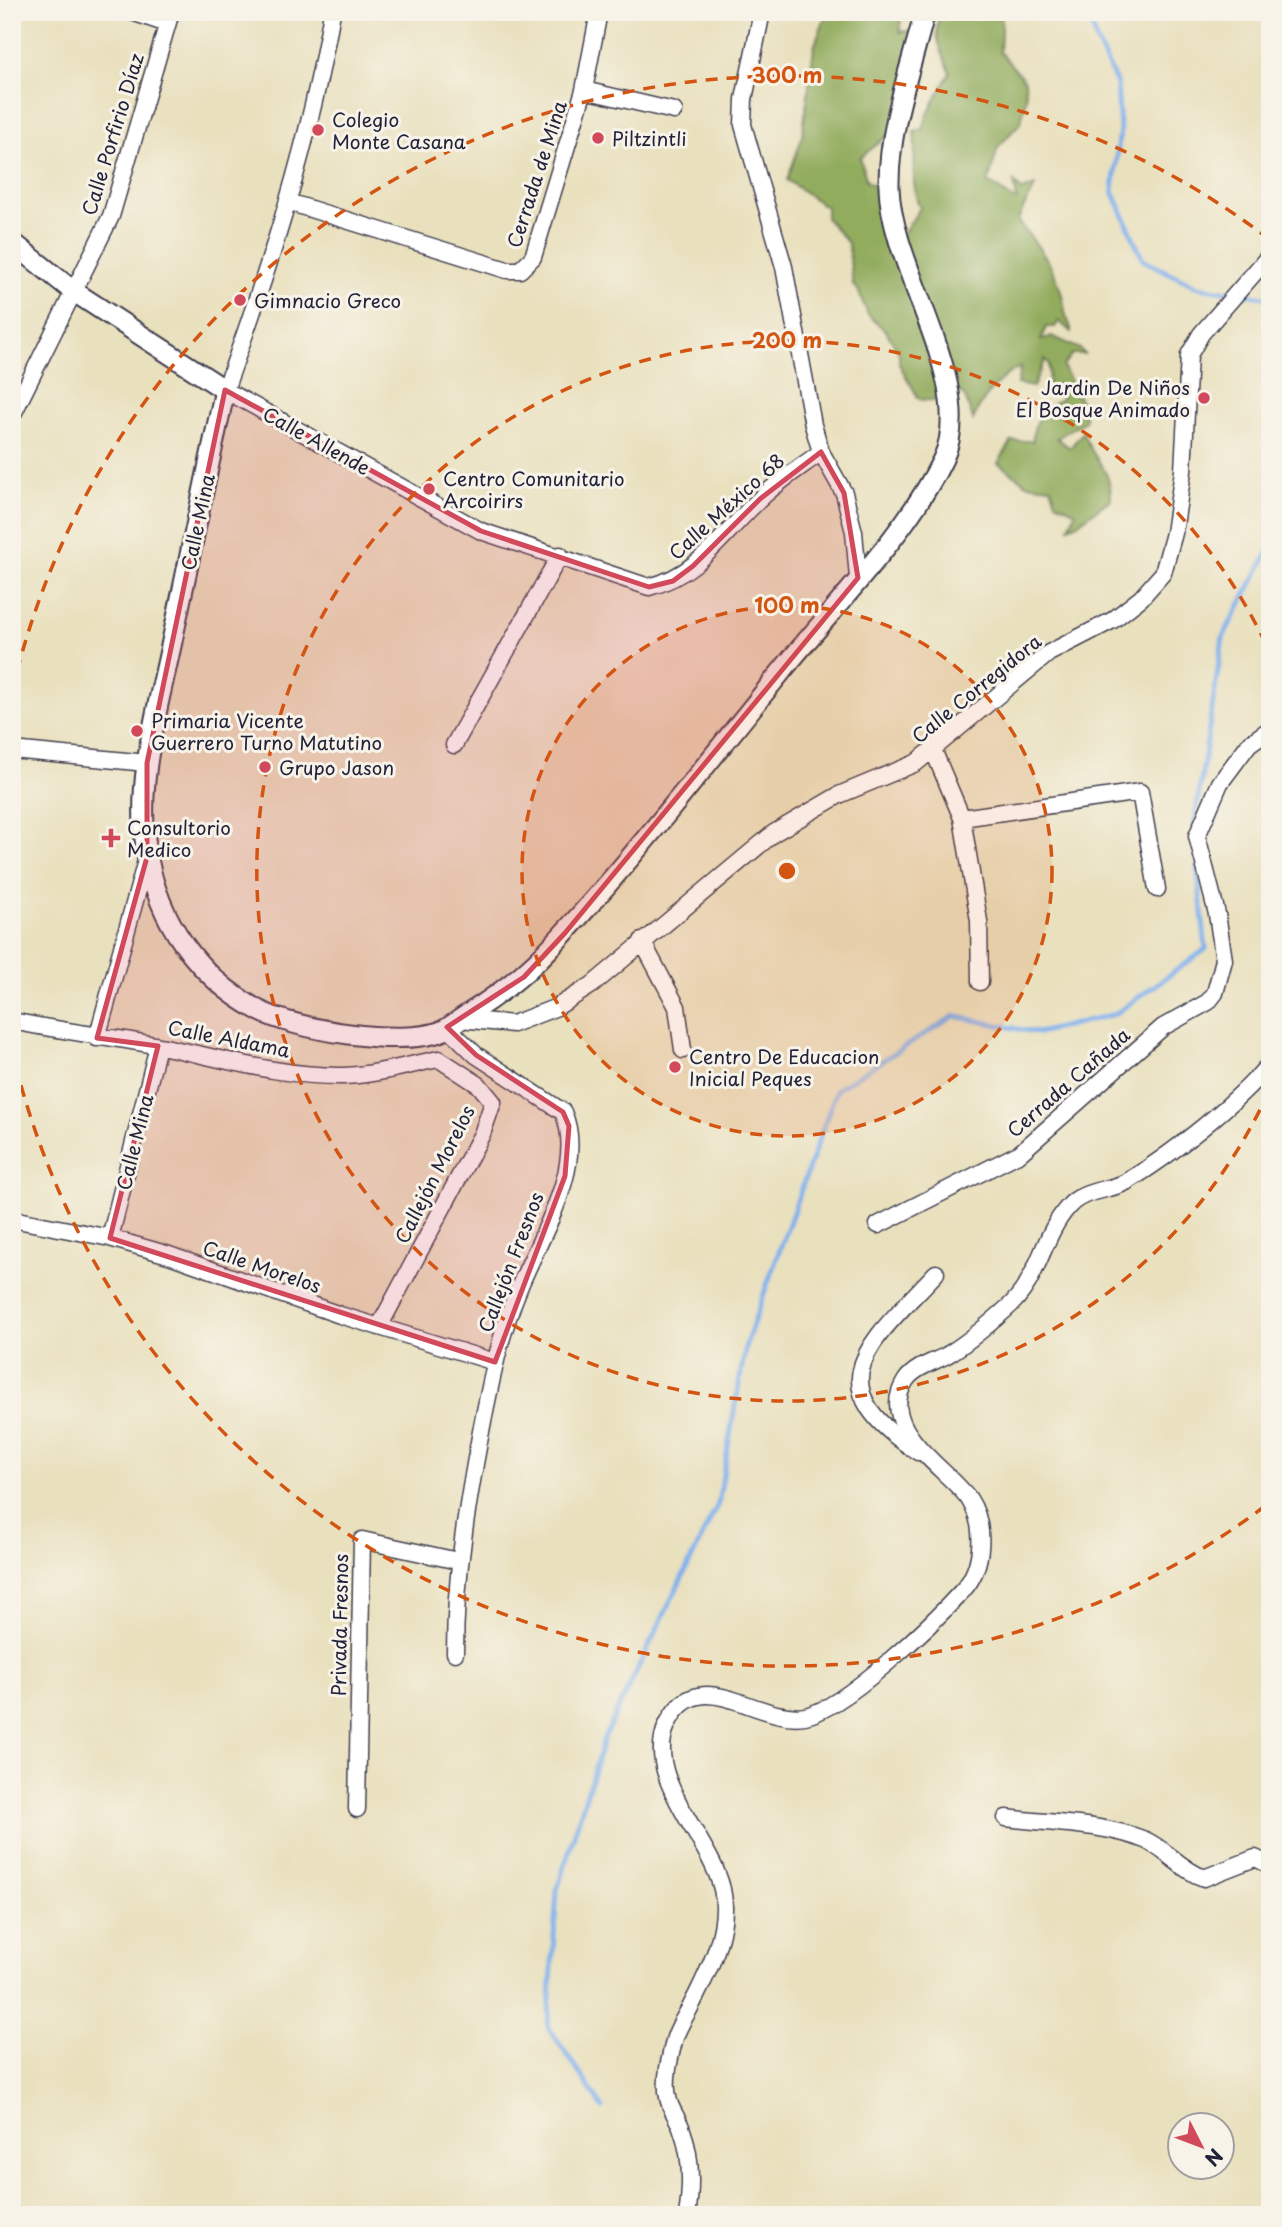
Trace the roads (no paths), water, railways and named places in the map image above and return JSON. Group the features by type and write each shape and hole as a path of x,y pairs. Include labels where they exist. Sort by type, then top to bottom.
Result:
{"street":[{"path":"132,12 169,18"},
{"name":"Calle Mina","path":"97,1038 147,857 144,827 148,763 225,390 288,202 316,96 332,12"},
{"name":"Cerrada de Mina","path":"288,202 507,270 520,270 533,257 584,90 600,12"},
{"path":"762,12 744,99 743,125 784,267 821,452 844,493 854,532 858,578"},
{"path":"147,857 176,934 199,966 233,996 272,1017 359,1037 449,1026 524,977 565,933 634,854 858,578 912,509 943,459 951,435 952,401 897,238 889,186 895,134 925,12"},
{"name":"Calle Porfirio Díaz","path":"12,416 111,216 169,18"},
{"path":"584,90 674,111"},
{"name":"Calle Allende","path":"12,242 73,291 225,390 481,530 649,587"},
{"name":"Calle Corregidora","path":"449,1026 513,1024 557,1007 592,985 774,833 839,796 916,763 934,752 1025,671 1066,643 1113,620 1141,598 1163,573 1174,533 1183,471 1189,355 1201,334 1270,255"},
{"name":"Calle México 68","path":"649,587 673,581 693,566 760,499 821,452"},
{"path":"454,745 560,555"},
{"name":"Cerrada Cañada","path":"878,1226 1020,1153 1163,1027 1208,1002 1215,993 1224,960 1217,914 1198,836 1220,783 1249,744 1270,729"},
{"path":"12,750 148,763"},
{"path":"934,752 962,817 979,921 980,982"},
{"path":"962,817 1140,792 1157,889"},
{"path":"642,941 677,1007 683,1049"},
{"name":"Calle Aldama","path":"12,1021 97,1038 158,1046 253,1067 345,1076 439,1059"},
{"path":"439,1059 449,1026"},
{"name":"Callejón Fresnos","path":"449,1026 476,1055 563,1112 569,1126 565,1176 548,1226 518,1288 495,1362 458,1561 455,1653"},
{"name":"Calle Mina","path":"110,1238 158,1046"},
{"name":"Callejón Morelos","path":"379,1327 482,1134 493,1102 479,1085 439,1059"},
{"path":"926,1458 906,1429 897,1404 906,1379 948,1354 1014,1303 1033,1278 1053,1232 1069,1205 1095,1190 1121,1185 1154,1164 1238,1098 1270,1063"},
{"name":"Calle Morelos","path":"12,1219 110,1238 379,1327 495,1362"},
{"path":"687,2215 691,2192 690,2153 668,2098 669,2067 675,2036 695,1998 725,1917 722,1887 694,1827 672,1794 663,1766 666,1727 683,1702 707,1692 782,1716 805,1716 831,1706 892,1656 967,1587 980,1557 979,1525 969,1500 926,1458 887,1432 862,1399 860,1363 874,1340 936,1273"},
{"name":"Privada Fresnos","path":"357,1809 362,1540 458,1561"},
{"path":"1006,1818 1107,1830 1147,1841 1191,1874 1204,1878 1255,1858 1270,1865"}],"waterway":[{"path":"1088,12 1096,40 1117,84 1120,130 1113,191 1143,260 1198,287 1270,298"},
{"path":"1194,826 1223,637 1270,549"},
{"path":"603,2108 548,2027 557,1890 604,1738 718,1504 746,1344 837,1089 954,1016 1038,1033 1115,1014 1206,949 1197,866"}],"place":[{"name":"Colegio Monte Casana","path":"318,130"},
{"name":"Piltzintli","path":"598,138"},
{"name":"Gimnacio Greco","path":"240,300"},
{"name":"Jardin De Niños El Bosque Animado","path":"1204,398"},
{"name":"Centro Comunitario Arcoirirs","path":"429,489"},
{"name":"Primaria Vicente Guerrero Turno Matutino","path":"137,731"},
{"name":"Grupo Jason","path":"265,767"},
{"name":"Consultorio Medico","path":"111,838"},
{"name":"Centro De Educacion Inicial Peques","path":"675,1067"}]}
